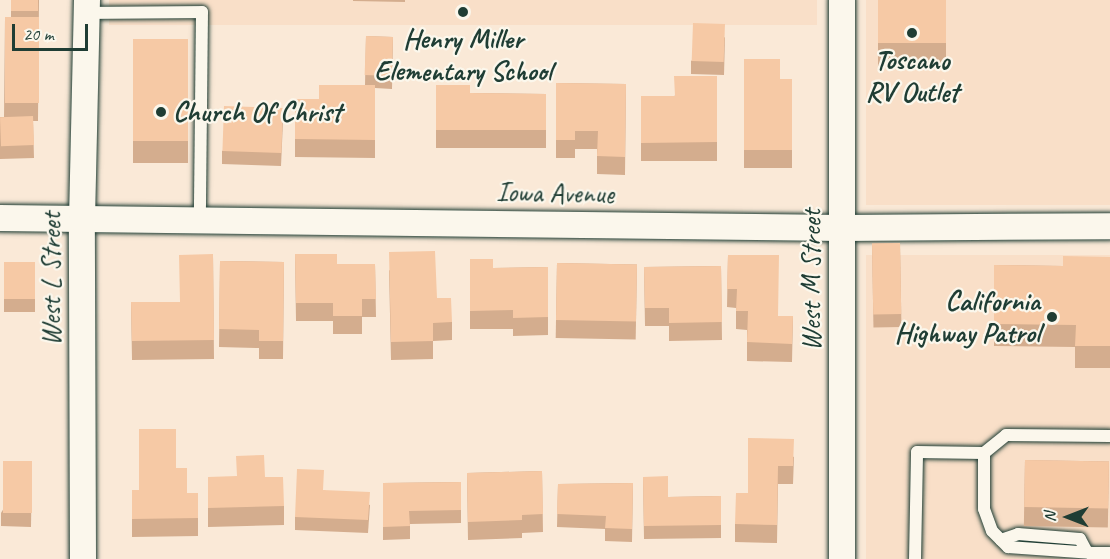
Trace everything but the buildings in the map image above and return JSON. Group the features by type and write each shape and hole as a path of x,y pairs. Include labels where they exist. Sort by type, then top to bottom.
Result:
{"street":[{"name":"West M Street","path":"842,0 842,559"},
{"name":"West L Street","path":"83,559 82,220 87,7"},
{"name":"Iowa Avenue","path":"0,218 842,228 1110,226"}],"lane":[{"path":"87,7 202,12 200,219"},
{"path":"915,559 917,452 984,453 1006,435 1110,436"},
{"path":"984,453 984,509 992,531 1008,547 1091,555 1110,553"}],"shaded area":[{"name":"Henry Miller Elementary School","path":"109,0 817,0 817,25 109,25"},
{"path":"866,0 1110,0 1110,205 866,205"},
{"path":"866,255 1110,255 1110,559 866,559"}],"place":[{"name":"Henry Miller Elementary School","path":"463,12"},
{"name":"Toscano RV Outlet","path":"912,33"},
{"name":"Church Of Christ","path":"161,112"},
{"name":"California Highway Patrol","path":"1052,317"}]}
